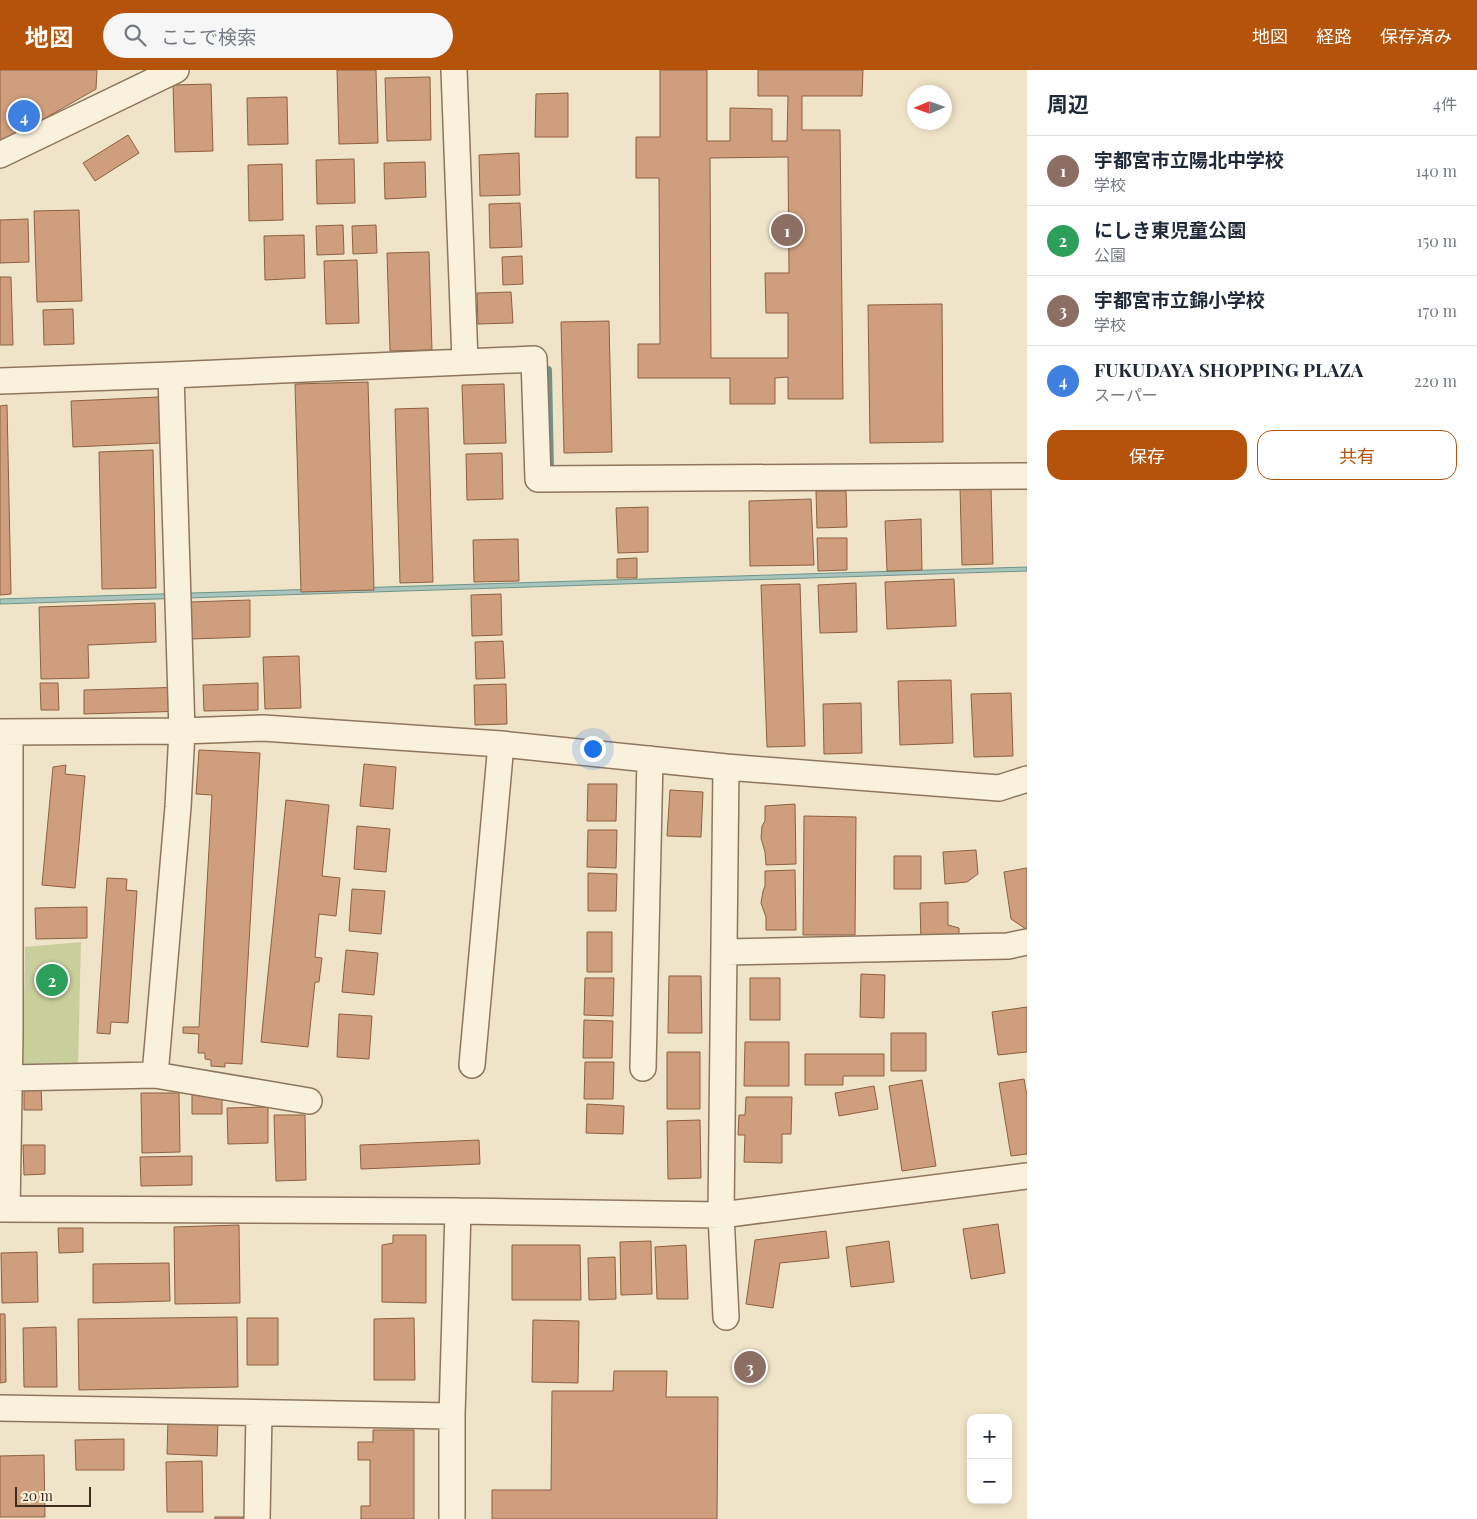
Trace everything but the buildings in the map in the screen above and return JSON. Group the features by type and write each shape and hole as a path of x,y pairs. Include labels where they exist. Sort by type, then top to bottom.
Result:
{"street":[{"path":"0,155 176,70"},
{"path":"454,70 464,361"},
{"path":"0,381 534,359 538,479 1027,476"},
{"path":"155,1075 178,807 182,731 172,375"},
{"path":"1027,779 999,788 726,767 501,744 263,728 182,731 5,732 5,1038 10,1078 4,1209 458,1211 721,1215 1027,1176"},
{"path":"472,1064 501,744"},
{"path":"643,1068 650,759"},
{"path":"726,767 721,1215 726,1317"},
{"path":"724,952 1008,946 1027,942"},
{"path":"10,1078 155,1075 309,1101"},
{"path":"452,1519 452,1416 458,1211"},
{"path":"0,1408 452,1416"},
{"path":"257,1519 259,1413"}],"green space":[{"path":"81,942 78,1067 23,1066 25,947"}],"water":[{"path":"1027,567 1027,571 0,604 0,599"}],"waterway":[{"path":"538,370 548,370 550,470 556,470"}],"place":[{"name":"FUKUDAYA SHOPPING PLAZA","path":"24,116"},
{"name":"宇都宮市立陽北中学校","path":"787,230"},
{"name":"にしき東児童公園","path":"52,980"},
{"name":"宇都宮市立錦小学校","path":"750,1367"}]}
